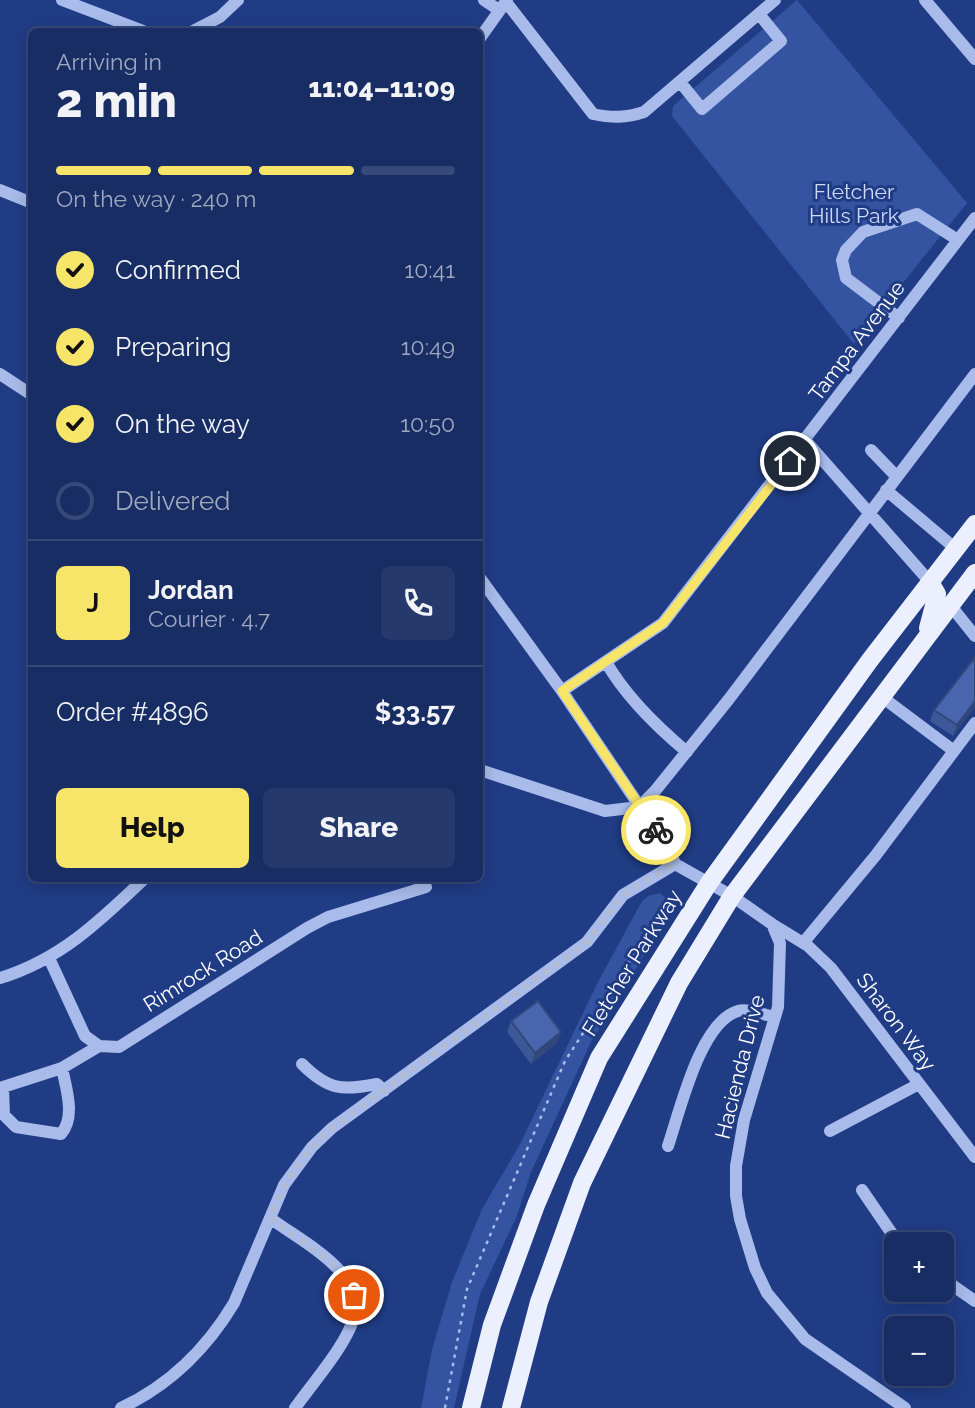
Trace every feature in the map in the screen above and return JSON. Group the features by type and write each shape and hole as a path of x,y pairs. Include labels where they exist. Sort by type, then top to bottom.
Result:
{"main road":[{"name":"Fletcher Parkway","path":"471,1408 492,1325 536,1205 599,1058 709,883 870,660 975,524"},
{"path":"951,606 946,582 956,550"},
{"path":"512,1408 539,1302 582,1183 679,983 732,896 975,573"},
{"path":"921,645 934,612 937,594 930,582"}],"street":[{"path":"62,0 136,28"},
{"path":"199,28 220,17 238,0"},
{"path":"484,0 504,4 593,114 612,118 644,112 775,0"},
{"path":"925,0 975,59"},
{"path":"483,34 504,4"},
{"path":"680,82 702,109 781,41 759,14"},
{"path":"0,190 28,201"},
{"path":"899,318 846,278 842,260 846,250 863,232 917,214 958,240"},
{"name":"Tampa Avenue","path":"562,691 663,623 975,219"},
{"path":"0,374 28,392"},
{"path":"483,771 605,811 639,807 687,752 975,374"},
{"path":"805,440 930,582"},
{"path":"871,450 897,477"},
{"path":"886,490 956,550"},
{"path":"483,582 562,691 671,853 675,864 732,896 772,924"},
{"path":"951,606 975,636"},
{"path":"606,662 654,725 687,752"},
{"path":"882,697 954,751"},
{"path":"803,943 876,855 975,723"},
{"path":"121,1408 166,1381 211,1338 234,1303 284,1185 312,1147 332,1128 587,942 623,895 675,864"},
{"path":"0,978 49,958 90,930 141,882"},
{"name":"Rimrock Road","path":"62,1068 68,1100 66,1128 61,1133 16,1127 4,1115 3,1087 62,1068 99,1046 119,1047 328,917 426,887"},
{"name":"Sharon Way","path":"772,924 803,943 831,968 975,1157"},
{"name":"Hacienda Drive","path":"772,924 780,943 778,1007 744,1120 736,1166 736,1196 740,1219 754,1268 768,1293 805,1339 905,1408"},
{"path":"49,958 85,1036 99,1046"},
{"path":"668,1146 701,1050 715,1027 728,1015 741,1010 775,1017"},
{"path":"302,1064 316,1078 335,1087 349,1089 377,1084 384,1091"},
{"path":"830,1130 919,1084"},
{"path":"862,1190 891,1232"},
{"path":"270,1218 333,1264 342,1273 354,1295 354,1316 345,1337 295,1408"},
{"path":"954,1286 975,1301"}],"path":[{"path":"445,1408 467,1289 565,1061 662,911"}],"green space":[{"name":"Fletcher Hills Park","path":"797,0 967,203 854,344 672,116 673,106"},
{"path":"660,893 670,901 669,908 591,1042 531,1172 516,1218 480,1294 454,1408 421,1408 432,1350 452,1282 482,1209 519,1146 597,984 642,901 648,896"}],"building":[{"path":"975,657 975,701 957,725 934,710"},
{"path":"538,1001 561,1032 535,1053 511,1021"}],"way so far":[{"path":"354,1295 342,1273 333,1264 270,1218 284,1185 312,1147 332,1128 587,942 623,895 675,864 656,830"}],"route":[{"path":"656,830 562,691 663,623 790,461"}]}
